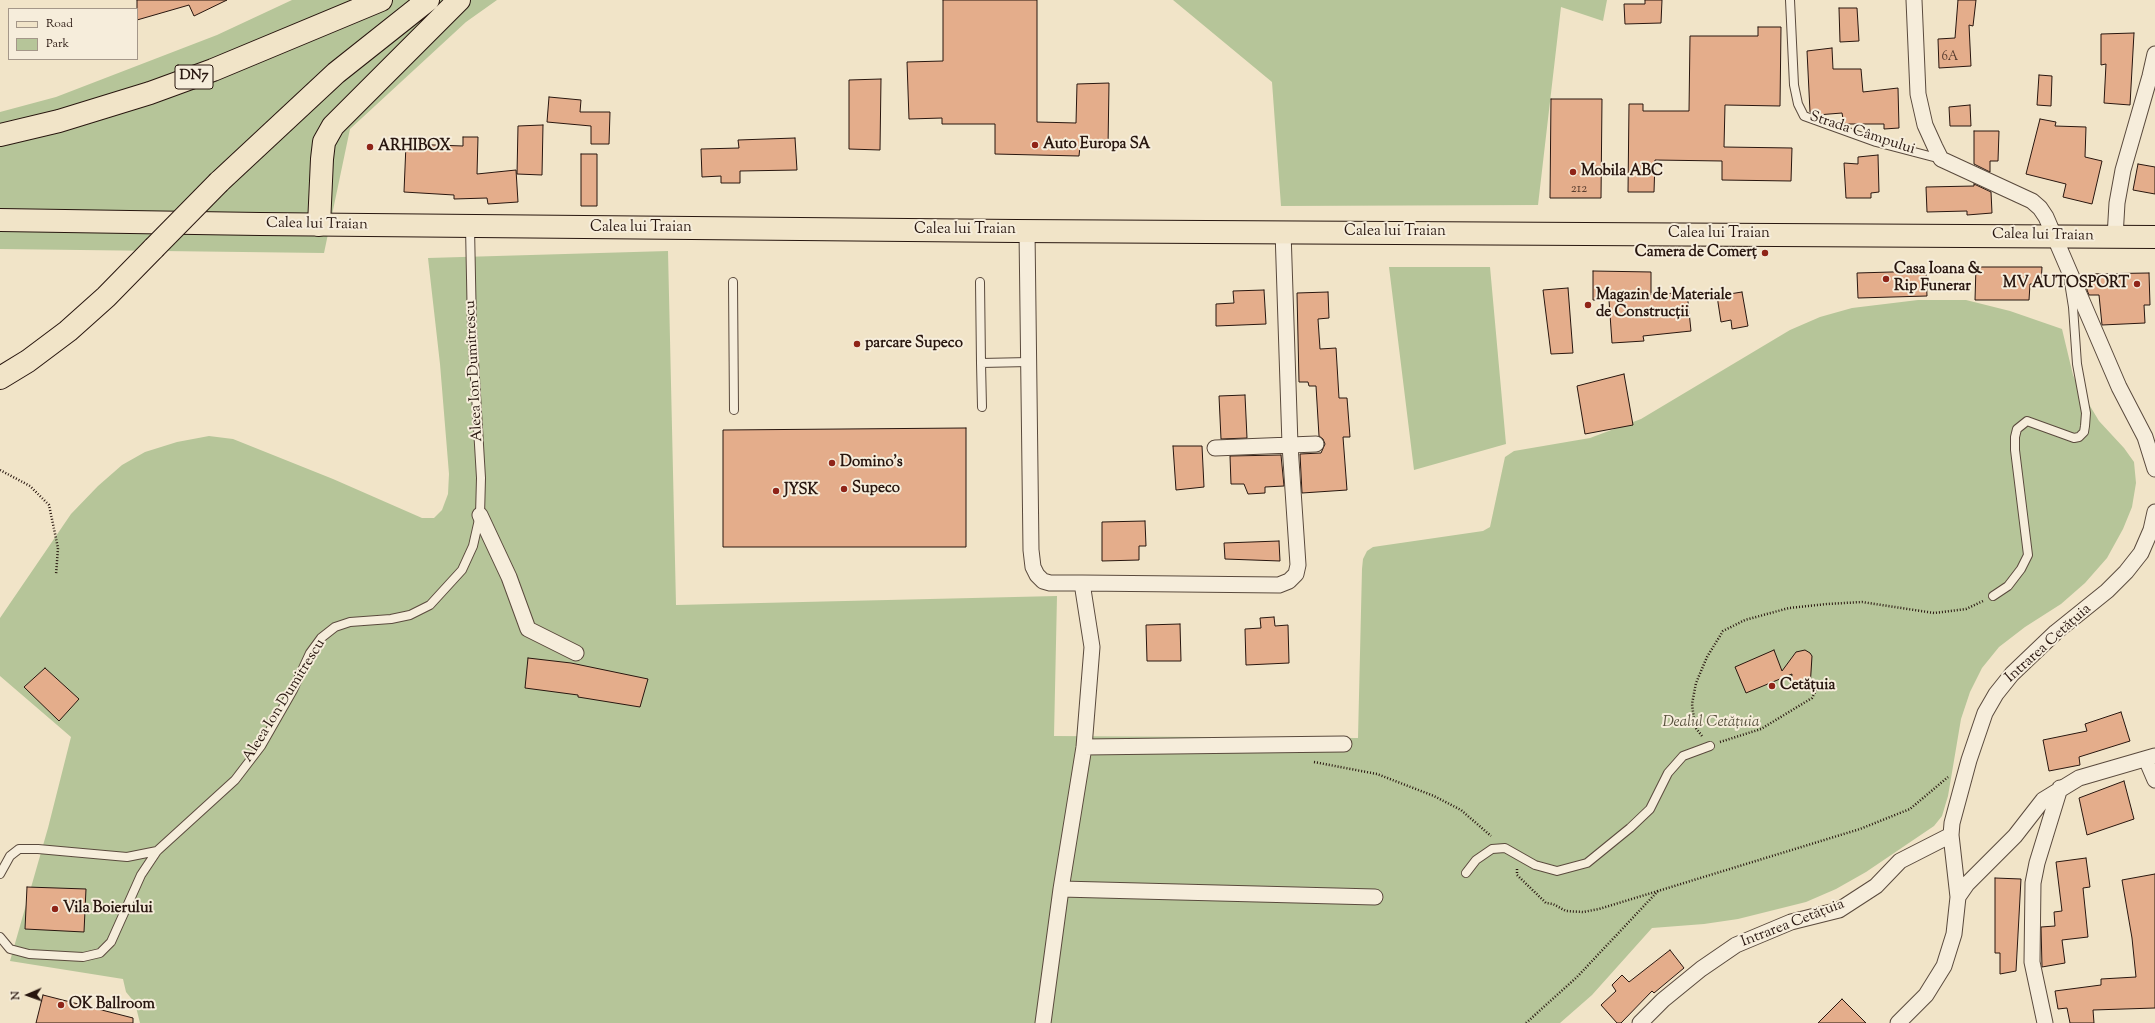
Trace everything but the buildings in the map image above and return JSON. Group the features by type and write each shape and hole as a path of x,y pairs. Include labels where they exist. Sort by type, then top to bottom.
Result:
{"main road":[{"name":"DN7","path":"0,135 59,121 150,93 213,70 382,0"},
{"path":"0,378 28,361 68,331 106,297 220,182 336,73 428,0"},
{"path":"319,225 322,154 324,142 333,126 459,0"},
{"name":"Calea lui Traian","path":"0,220 319,225 1027,231 1283,231 2155,237"}],"street":[{"name":"Strada Câmpului","path":"1914,0 1918,94 1925,125 1942,159 2032,201 2040,208 2046,217 2053,236"},
{"path":"2115,237 2117,203 2123,170 2155,54"},
{"path":"1027,231 1031,550 1037,575 1044,581 1050,583 1082,582 1279,585 1289,581 1296,574 1298,565 1290,445 1283,231"},
{"path":"2053,236 2064,258 2100,346 2145,437 2155,468"},
{"path":"1215,448 1316,444"},
{"name":"Intrarea Cetățuia","path":"1898,1023 1926,995 1944,966 1954,934 1958,897 1951,834 1969,760 1985,713 1996,694 2022,665 2056,632 2107,591 2126,572 2141,553 2151,530 2155,512"},
{"name":"Aleea Ion Dumitrescu","path":"480,515 509,577 528,629 576,653"},
{"path":"1043,1023 1061,889 1084,747 1092,647 1082,582"},
{"path":"1084,747 1344,744"},
{"path":"1958,897 1967,884 2016,836 2043,800 2060,788 2079,778 2150,757 2155,780"},
{"path":"2046,1023 2032,962 2033,883 2037,863 2060,788"},
{"name":"Intrarea Cetățuia","path":"1640,1023 1663,1000 1701,969 1736,945 1791,922 1839,910 1876,886 1900,860 1951,834"},
{"path":"1061,889 1375,897"}],"lane":[{"name":"Strada Câmpului","path":"1790,0 1794,85 1798,104 1804,116 1876,142 1942,159"},
{"name":"Aleea Ion Dumitrescu","path":"0,937 10,949 29,954 83,957 100,953 111,942 141,875 157,851 239,774 261,746 293,690 310,653 321,638 335,627 350,622 391,619 410,615 430,605 462,570 473,546 480,515 481,478 472,328 470,226"},
{"path":"1993,596 2008,586 2021,569 2028,555 2015,450 2015,437 2017,429 2028,421 2074,438 2079,437 2084,432 2086,413 2077,364 2073,307 2064,258"},
{"path":"733,282 734,410"},
{"path":"980,282 982,407"},
{"path":"981,363 1029,362"},
{"path":"1466,873 1476,860 1492,849 1505,848 1535,865 1557,872 1586,863 1630,828 1650,809 1668,773 1683,756 1710,746"},
{"path":"0,874 10,856 20,849 38,849 126,858 157,851"}],"path":[{"path":"0,470 30,486 49,504 58,548 56,575"},
{"path":"1820,683 1812,698 1761,729 1710,746 1695,727 1692,704 1696,683 1707,657 1723,631 1745,620 1789,608 1862,602 1934,613 1966,609 1993,596"},
{"path":"1521,857 1517,866 1517,875 1546,903 1553,904 1566,911 1583,912 1599,909 1860,829 1910,809 1969,760"},
{"path":"1309,761 1376,774 1434,796 1461,810 1505,848"},
{"path":"1526,1023 1577,977 1658,891"}],"green space":[{"path":"292,0 497,0 466,22 350,129 324,253 0,249 0,112 56,97 217,35"},
{"path":"1173,0 1607,0 1603,21 1561,7 1538,205 1281,206 1272,82"},
{"name":"Dealul Cetățuia","path":"668,251 676,605 1057,596 1054,736 1358,738 1362,569 1363,559 1367,551 1373,547 1483,531 1490,527 1505,457 1514,451 1590,438 1641,419 1790,330 1820,317 1852,308 1918,300 1966,300 2010,311 2062,329 2073,375 2078,386 2099,421 2124,448 2134,462 2136,483 2132,507 2123,529 2107,558 2085,583 2061,604 2025,627 1999,647 1982,668 1970,692 1961,719 1948,796 1942,816 1934,826 1866,872 1836,889 1806,902 1738,919 1704,924 1652,928 1592,995 1560,1023 140,1023 135,1003 126,992 123,979 10,961 48,828 71,737 0,676 0,618 71,514 98,486 122,465 145,452 177,442 209,436 233,439 333,479 422,518 434,518 442,510 448,494 449,474 440,364 428,258"},
{"path":"1389,267 1490,267 1506,444 1414,470"}],"place":[{"name":"Auto Europa SA","path":"1035,145"},
{"name":"ARHIBOX","path":"370,147"},
{"name":"Mobila ABC","path":"1573,172"},
{"name":"Camera de Comerț","path":"1765,253"},
{"name":"Casa Ioana & Rip Funerar","path":"1886,279"},
{"name":"MV AUTOSPORT","path":"2137,284"},
{"name":"Magazin de Materiale de Construcții","path":"1588,305"},
{"name":"parcare Supeco","path":"857,344"},
{"name":"Domino's","path":"832,463"},
{"name":"Supeco","path":"844,489"},
{"name":"JYSK","path":"776,491"},
{"name":"Cetățuia","path":"1772,686"},
{"name":"Vila Boierului","path":"55,909"},
{"name":"OK Ballroom","path":"61,1005"}]}
